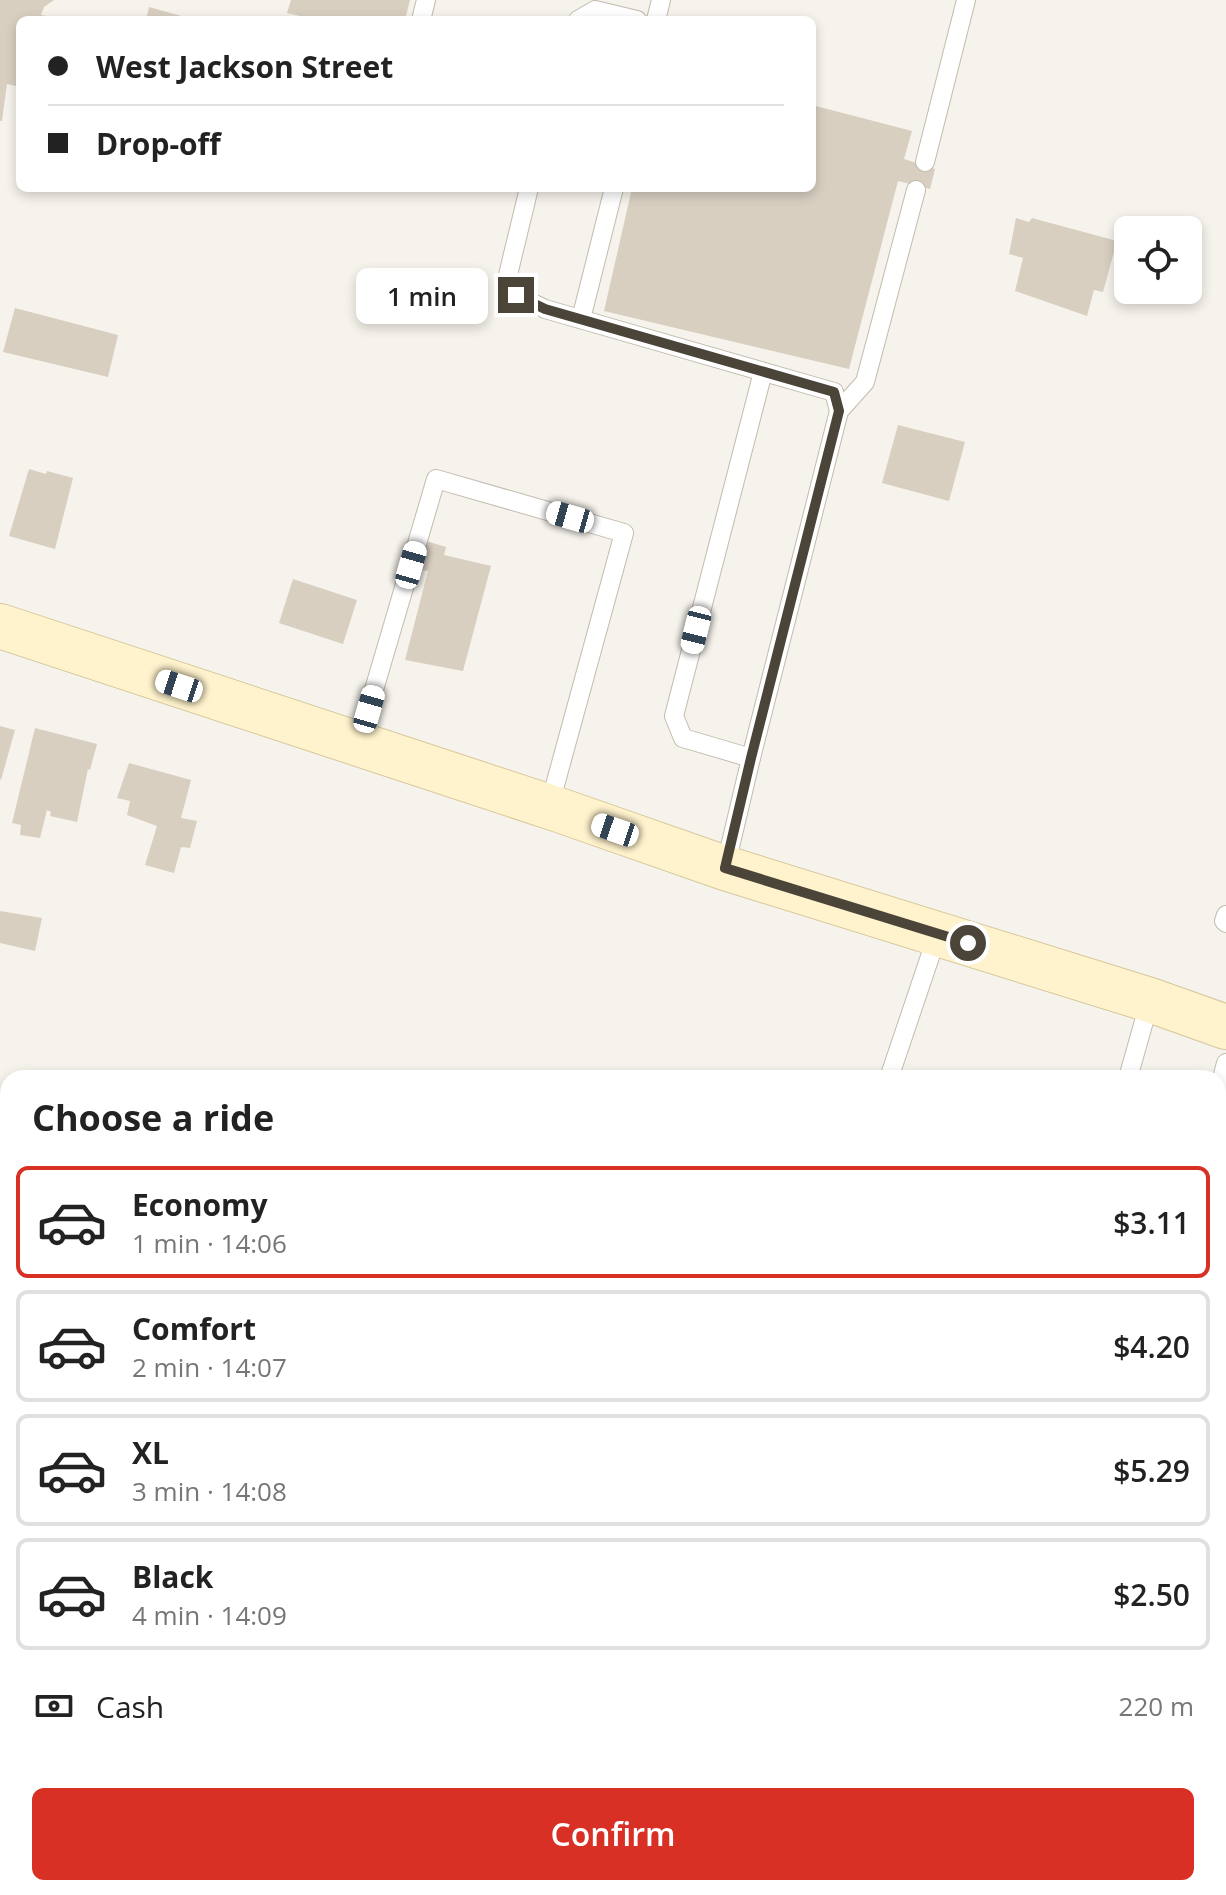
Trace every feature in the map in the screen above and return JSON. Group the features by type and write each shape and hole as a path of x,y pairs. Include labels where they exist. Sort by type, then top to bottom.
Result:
{"street":[{"path":"0,626 725,868 1150,1000 1226,1027"}],"lane":[{"path":"925,162 966,0"},
{"path":"585,16 595,10 620,16"},
{"path":"725,868 839,411 865,382 916,190"},
{"path":"528,192 507,279 516,295 545,309 834,392 839,411"},
{"path":"581,319 613,192"},
{"path":"753,751 683,738 674,716 763,372"},
{"path":"358,745 436,479 624,533 549,807"},
{"path":"1226,915 1226,923"},
{"path":"892,1070 938,933"},
{"path":"1130,1070 1150,1000"}],"building":[{"path":"0,0 54,0 44,7 41,15 48,16 16,16 16,86 7,84 0,121"},
{"path":"291,0 410,0 406,16 300,16 287,13"},
{"path":"149,7 181,16 147,16"},
{"path":"816,106 912,131 904,159 935,169 930,189 898,181 849,369 604,311 631,192 816,192"},
{"path":"1016,218 1029,222 1032,218 1114,240 1114,252 1103,292 1094,290 1087,316 1015,291 1023,258 1009,254"},
{"path":"15,308 118,335 108,377 3,352"},
{"path":"898,425 965,442 949,501 882,483"},
{"path":"29,469 73,478 55,549 9,536"},
{"path":"426,541 446,547 444,555 491,566 463,671 405,660 428,571 422,570 425,560 421,558"},
{"path":"293,579 357,600 343,644 279,623"},
{"path":"0,726 15,730 1,780 0,779"},
{"path":"35,728 97,744 88,769 77,822 50,816 51,812 47,810 40,838 20,835 21,825 12,823"},
{"path":"129,763 191,780 181,818 197,821 190,848 181,847 174,873 145,865 157,826 127,815 130,801 117,798"},
{"path":"0,911 42,918 35,951 0,943"}],"route":[{"path":"516,295 545,309 834,392 839,411 725,868 968,943"}]}
